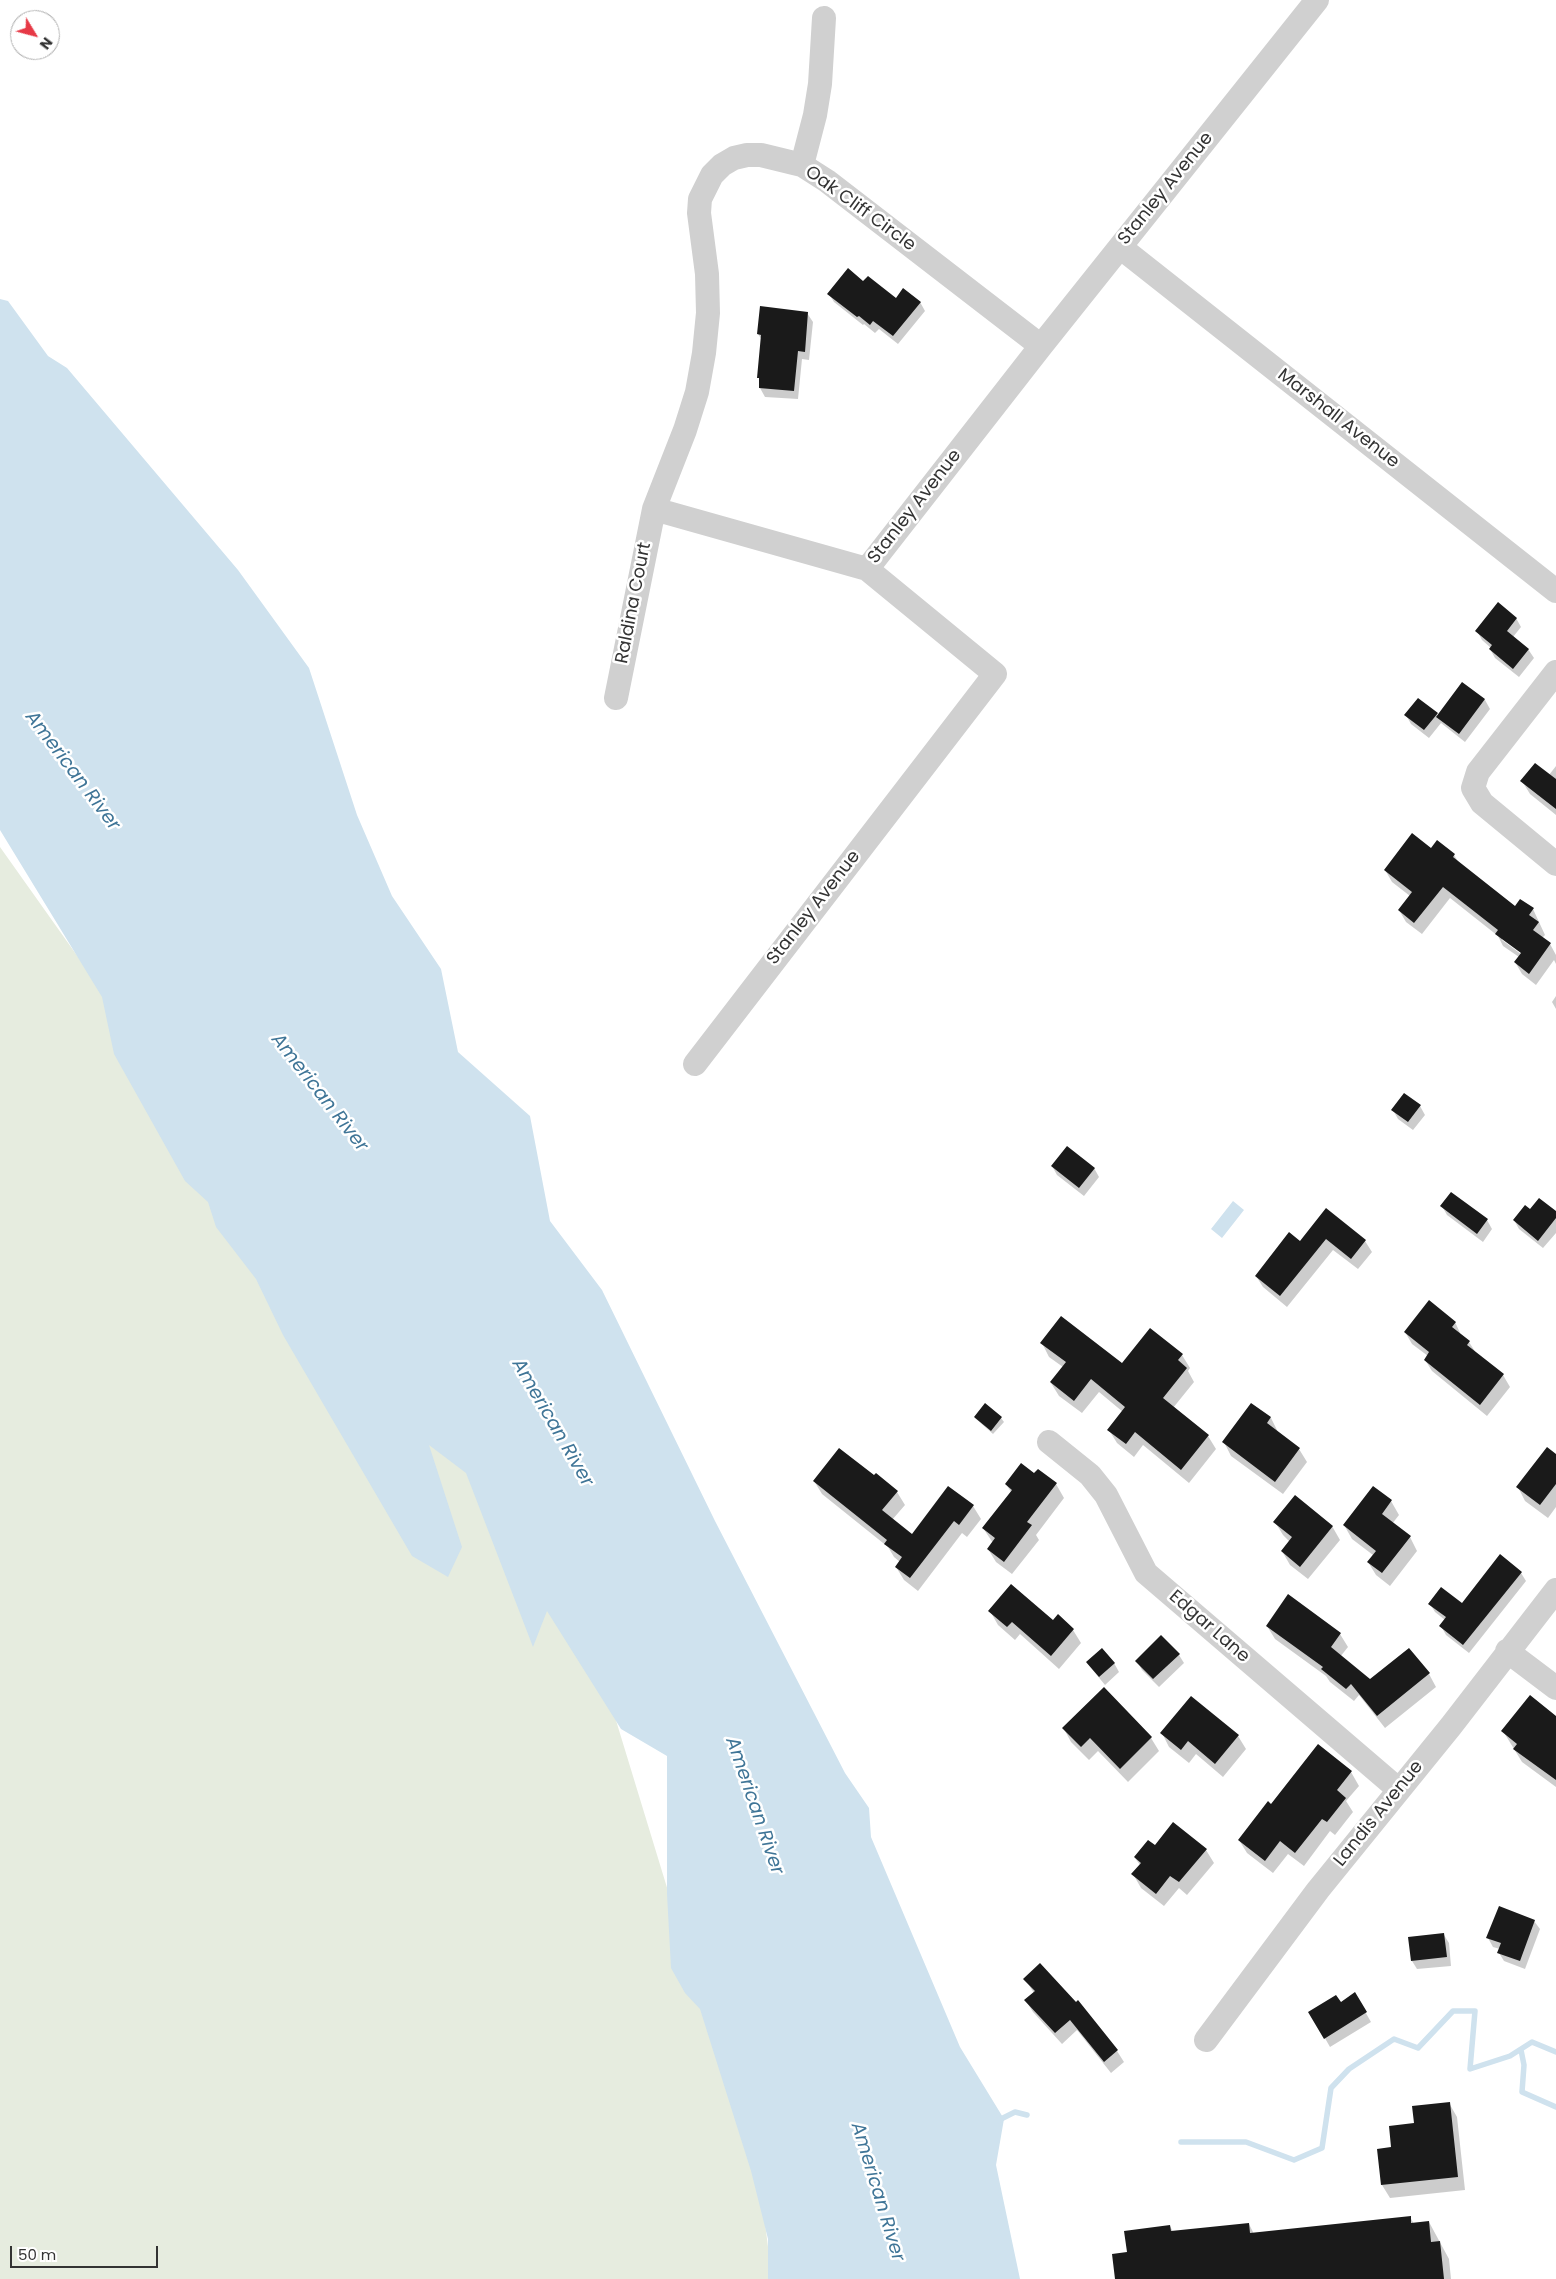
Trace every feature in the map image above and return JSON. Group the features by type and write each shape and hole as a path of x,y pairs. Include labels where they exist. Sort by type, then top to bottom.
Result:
{"street":[{"name":"Stanley Avenue","path":"694,1064 995,674 867,570 1041,346 1317,0"},
{"path":"802,164 815,115 820,84 824,18"},
{"name":"Oak Cliff Circle","path":"654,509 685,430 696,392 704,353 708,314 707,274 699,213 700,199 704,186 722,165 734,158 747,155 761,155 802,164 827,181 1041,346"},
{"name":"Marshall Avenue","path":"1120,247 1556,591"},
{"path":"654,509 867,570"},
{"name":"Raldina Court","path":"616,698 654,509"},
{"path":"1556,672 1478,772 1473,788 1482,803 1556,864"},
{"name":"Edgar Lane","path":"1049,1442 1090,1474 1106,1495 1146,1573 1398,1789"},
{"name":"Landis Avenue","path":"1206,2040 1318,1890 1451,1726 1507,1651 1556,1590"},
{"path":"1507,1651 1556,1688"}],"shaded area":[{"path":"0,847 154,1064 411,1349 600,1668 762,2199 772,2279 0,2279"}],"water":[{"name":"American River","path":"0,299 8,301 48,356 67,368 238,570 309,668 357,815 392,896 441,969 458,1052 530,1116 550,1221 602,1290 715,1521 845,1773 869,1808 871,1837 960,2047 1004,2119 996,2165 1020,2279 768,2279 768,2239 751,2171 700,2009 685,1993 671,1968 667,1894 667,1756 621,1729 547,1611 533,1647 466,1473 429,1445 462,1547 448,1577 412,1556 283,1335 256,1279 216,1227 208,1202 185,1181 114,1054 102,997 0,830"},
{"path":"1233,1201 1244,1210 1222,1238 1211,1229"}],"building":[{"path":"848,268 863,281 868,276 896,298 903,288 921,302 893,336 873,321 870,325 859,316 857,317 827,294"},
{"path":"760,306 808,312 805,352 798,351 794,391 759,388 759,378 757,378 761,335 757,334"},
{"path":"1498,602 1517,618 1507,631 1529,649 1513,669 1489,649 1492,645 1475,631"},
{"path":"1462,682 1485,699 1459,734 1436,717"},
{"path":"1418,698 1438,713 1424,730 1404,715"},
{"path":"1535,763 1556,779 1556,809 1520,781"},
{"path":"1412,833 1431,848 1437,840 1455,854 1453,857 1515,906 1520,899 1534,908 1529,915 1539,922 1533,930 1551,943 1529,974 1514,962 1521,953 1495,934 1498,930 1443,887 1414,923 1398,910 1412,892 1384,870"},
{"path":"1404,1093 1421,1105 1408,1122 1391,1110"},
{"path":"1067,1146 1095,1168 1079,1188 1051,1166"},
{"path":"1451,1192 1488,1219 1477,1234 1440,1206"},
{"path":"1539,1198 1556,1211 1556,1218 1538,1241 1513,1220 1525,1205 1530,1209"},
{"path":"1326,1208 1366,1240 1351,1259 1326,1239 1280,1296 1255,1276 1289,1232 1300,1241"},
{"path":"1429,1300 1456,1322 1452,1327 1470,1341 1467,1345 1504,1374 1480,1405 1424,1360 1429,1352 1404,1332"},
{"path":"1061,1316 1122,1363 1150,1328 1183,1354 1178,1360 1187,1368 1163,1398 1209,1435 1181,1470 1135,1432 1126,1444 1107,1430 1125,1407 1091,1379 1074,1401 1050,1382 1066,1362 1040,1343"},
{"path":"985,1403 1002,1417 991,1431 974,1417"},
{"path":"1251,1403 1271,1417 1267,1423 1300,1448 1275,1482 1222,1442"},
{"path":"1547,1447 1556,1454 1556,1484 1540,1505 1516,1487"},
{"path":"839,1448 874,1475 876,1473 898,1491 882,1510 912,1534 948,1486 974,1505 959,1525 954,1521 910,1578 895,1567 902,1557 884,1544 887,1540 813,1481"},
{"path":"1021,1463 1034,1473 1038,1469 1057,1483 1027,1522 1032,1525 1004,1562 987,1549 995,1538 982,1528 1012,1490 1005,1484"},
{"path":"1373,1486 1392,1500 1382,1514 1411,1536 1382,1573 1367,1562 1376,1551 1343,1525"},
{"path":"1295,1495 1333,1526 1300,1567 1281,1551 1292,1537 1273,1522"},
{"path":"1500,1554 1522,1572 1463,1645 1439,1626 1446,1617 1428,1604 1441,1587 1462,1603"},
{"path":"1011,1584 1053,1620 1058,1614 1074,1629 1051,1656 1012,1622 1007,1627 988,1611"},
{"path":"1288,1594 1341,1633 1331,1647 1370,1679 1409,1648 1430,1673 1377,1716 1351,1684 1346,1689 1321,1669 1323,1667 1266,1626"},
{"path":"1161,1635 1180,1654 1153,1679 1135,1661"},
{"path":"1102,1648 1115,1663 1099,1677 1086,1662"},
{"path":"1104,1687 1152,1737 1120,1769 1090,1738 1081,1747 1062,1728"},
{"path":"1530,1695 1556,1716 1556,1780 1513,1749 1517,1744 1501,1731"},
{"path":"1191,1696 1239,1735 1215,1764 1188,1741 1181,1750 1160,1733"},
{"path":"1318,1744 1352,1771 1337,1790 1346,1798 1327,1822 1322,1819 1295,1853 1280,1841 1265,1861 1238,1840 1268,1801 1271,1804"},
{"path":"1173,1822 1207,1849 1179,1882 1170,1876 1156,1894 1131,1874 1141,1863 1134,1857 1148,1840 1155,1845"},
{"path":"1499,1906 1535,1920 1520,1961 1497,1953 1501,1943 1486,1938"},
{"path":"1444,1933 1447,1957 1411,1961 1408,1937"},
{"path":"1040,1963 1076,2002 1078,2000 1118,2050 1104,2062 1070,2020 1055,2033 1024,2000 1035,1991 1023,1979"},
{"path":"1355,1992 1367,2012 1324,2039 1308,2012 1336,1995 1341,2002"},
{"path":"1450,2102 1458,2177 1381,2185 1377,2149 1391,2147 1389,2126 1414,2123 1412,2106"},
{"path":"1411,2216 1411,2223 1429,2221 1431,2242 1440,2241 1444,2279 1115,2279 1112,2254 1127,2252 1124,2231 1170,2225 1171,2231 1249,2223 1250,2233"}],"waterway":[{"path":"1181,2142 1246,2142 1294,2160 1322,2148 1331,2088 1349,2069 1394,2039 1418,2048 1453,2011 1475,2011 1470,2069 1510,2056 1532,2042 1556,2052"},
{"path":"1521,2050 1524,2065 1522,2092 1556,2107"},
{"path":"997,2121 1015,2112 1027,2115"}]}
